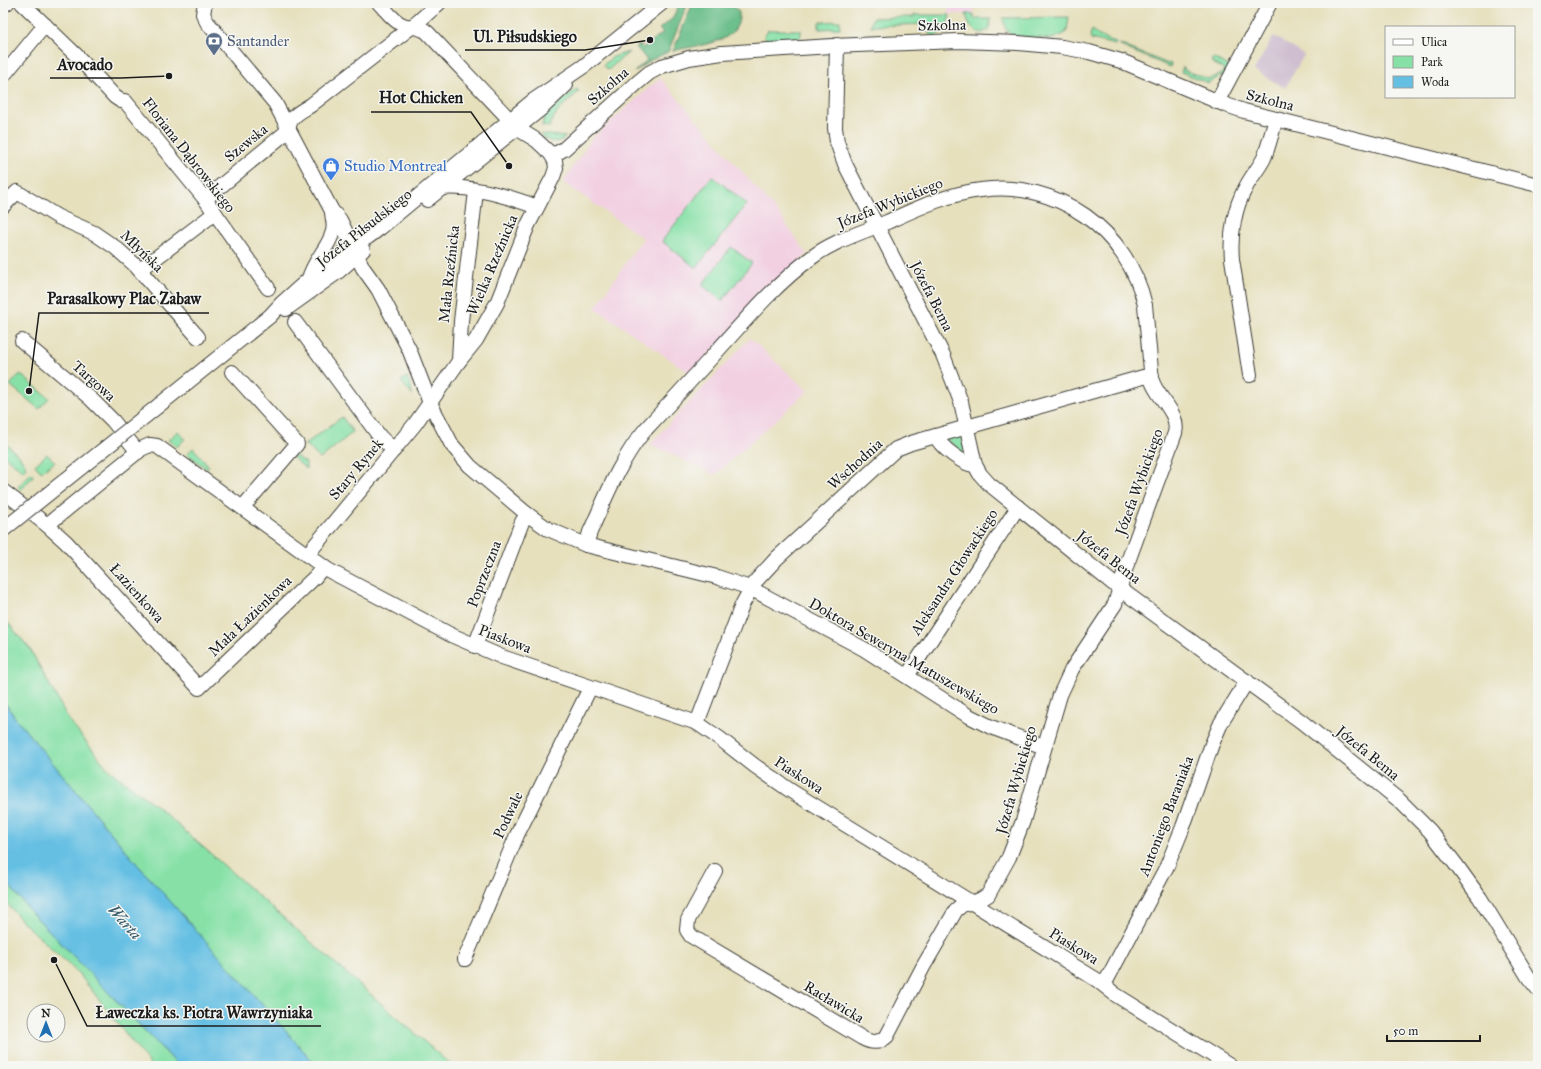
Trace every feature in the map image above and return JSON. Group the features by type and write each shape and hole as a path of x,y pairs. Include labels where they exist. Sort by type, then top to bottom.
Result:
{"street":[{"path":"3,5 7,3"},
{"name":"Floriana Dąbrowskiego","path":"22,3 77,56 115,97 121,101 125,101 205,199 268,288"},
{"path":"379,3 398,22 424,29 514,124 528,136 536,140 551,154"},
{"name":"Szewska","path":"205,199 281,137 288,129 294,116 439,3"},
{"name":"Józefa Piłsudskiego","path":"3,530 270,316 309,279 355,250 441,188 514,124 534,100 584,66 662,3"},
{"path":"1217,102 1270,3"},
{"name":"Doktora Seweryna Matuszewskiego","path":"200,5 207,22 275,103 332,212 340,220 363,268 378,289 409,348 430,403 448,439 462,458 527,514 548,528 586,545 717,577 750,588 864,649 967,715 1044,747"},
{"path":"3,76 45,25"},
{"name":"Szkolna","path":"551,154 564,150 649,73 662,66 689,58 722,53 837,45 1018,42 1089,52 1121,61 1217,102 1244,111 1538,185"},
{"name":"Józefa Bema","path":"837,45 835,128 837,142 845,164 943,355 958,393 975,465 984,479 1120,589 1247,681 1369,774 1400,800 1420,820 1468,881 1529,978 1538,989"},
{"path":"1250,375 1232,259 1231,241 1239,201 1263,158 1270,141 1276,119"},
{"name":"Józefa Piłsudskiego","path":"270,316 288,308 339,271 355,250 368,237 407,206 437,179 514,124"},
{"name":"Wielka Rzeźnicka","path":"430,403 478,336 493,312 505,286 528,225 555,172 555,161 551,154"},
{"path":"441,188 476,190 537,206"},
{"name":"Józefa Wybickiego","path":"586,545 590,532 625,458 633,445 751,313 780,284 817,254 863,230 930,203 956,195 981,190 1003,188 1028,191 1051,197 1071,206 1089,218 1109,236 1124,256 1135,276 1143,296 1146,305 1152,376 1156,389 1175,418 1176,429 1130,556 1120,589 1110,612 1066,681 1056,705 1021,826 1006,865 988,895 980,900 970,903"},
{"name":"Mała Rzeźnicka","path":"459,361 461,321 476,190"},
{"name":"Młyńska","path":"3,206 17,192 58,217 100,236 140,270 198,337"},
{"path":"309,279 313,266 333,233 334,225 332,212"},
{"path":"140,270 215,213"},
{"path":"294,322 380,437 394,450"},
{"name":"Targowa","path":"22,341 91,399 138,452"},
{"path":"232,372 297,444 239,504"},
{"name":"Wschodnia","path":"697,723 742,605 750,588 772,562 892,452 904,445 1143,377 1152,376"},
{"name":"Stary Rynek","path":"307,555 394,450 430,403"},
{"path":"936,436 940,443 954,454 969,465 975,465"},
{"path":"47,525 138,452 150,445 161,447 323,567"},
{"name":"Łazienkowa","path":"3,491 47,525 85,562 200,688"},
{"name":"Aleksandra Głowackiego","path":"907,676 1018,506"},
{"name":"Poprzeczna","path":"475,646 522,522 527,514"},
{"name":"Piaskowa","path":"323,567 475,646 590,688 697,723 766,774 970,903 1104,985 1116,995 1230,1066"},
{"name":"Mała Łazienkowa","path":"200,688 315,577 323,567"},
{"name":"Antoniego Baraniaka","path":"1104,985 1162,878 1177,842 1212,744 1222,723 1247,681"},
{"name":"Podwale","path":"465,959 524,820 590,688"},
{"name":"Racławicka","path":"715,871 688,920 686,927 688,933 694,939 862,1038 874,1043 879,1042 887,1036 923,967 956,910 962,905 970,903"}],"shaded area":[{"path":"948,3 973,3 974,14 948,14"},
{"path":"1274,36 1304,55 1285,88 1254,70"},
{"path":"660,78 779,214 807,254 690,373 595,308 643,238 563,182 592,138"},
{"path":"750,338 808,391 715,475 650,444"}],"green space":[{"path":"680,3 688,3 668,52 651,60 634,72 647,60 636,47 640,45 643,48 663,33 659,29 672,19"},
{"path":"693,3 729,3 739,12 738,23 733,31 726,37 716,42 673,51"},
{"path":"966,14 974,14 974,19 991,19 989,29 982,33 975,31 969,24"},
{"path":"914,15 950,15 946,27 937,35 929,34 928,24 871,26 873,18 914,17"},
{"path":"1069,17 1067,31 1052,39 1014,36 1005,28 1003,18"},
{"path":"840,21 840,28 819,29 819,22"},
{"path":"768,30 801,30 798,40 791,44 770,44 764,36"},
{"path":"1092,30 1099,36 1116,43 1115,45 1091,39 1090,35"},
{"path":"1119,44 1168,64 1169,63 1171,64 1170,67 1118,45"},
{"path":"629,52 608,70 603,65 613,57"},
{"path":"1213,58 1229,66 1223,77 1221,76 1208,83 1181,72 1183,67 1184,70 1209,79 1222,74 1224,69 1211,62"},
{"path":"576,89 579,91 558,112 550,127 542,126 544,116"},
{"path":"540,134 566,137 560,141 553,142 549,141"},
{"path":"712,176 747,204 696,268 662,241"},
{"path":"731,247 752,263 722,301 702,285"},
{"path":"20,374 49,398 39,409 10,385"},
{"path":"407,377 411,386 412,395 401,381"},
{"path":"342,417 353,432 320,459 308,446 304,445"},
{"path":"178,431 185,439 177,447 168,440"},
{"path":"961,435 965,454 946,439"},
{"path":"3,441 21,458 26,467 23,471 3,455"},
{"path":"193,448 209,466 207,469 187,454"},
{"path":"47,454 55,462 41,472 35,465"},
{"path":"296,456 306,463 306,469 292,457"},
{"path":"31,473 33,476 21,490 18,487"},
{"path":"3,617 30,649 70,722 109,770 154,804 452,1066 317,1066 137,864 16,719 3,700"},
{"path":"3,878 31,912 179,1066 151,1066 79,974 22,921 3,899"}],"water":[{"name":"Warta","path":"3,700 16,719 137,864 317,1066 179,1066 31,912 3,878"}],"place":[{"name":"Ul. Piłsudskiego","path":"650,40"},
{"name":"Santander","path":"214,56"},
{"name":"Avocado","path":"169,76"},
{"name":"Hot Chicken","path":"509,166"},
{"name":"Studio Montreal","path":"331,181"},
{"name":"Parasalkowy Plac Zabaw","path":"29,391"},
{"name":"Ławeczka ks. Piotra Wawrzyniaka","path":"54,960"}]}
